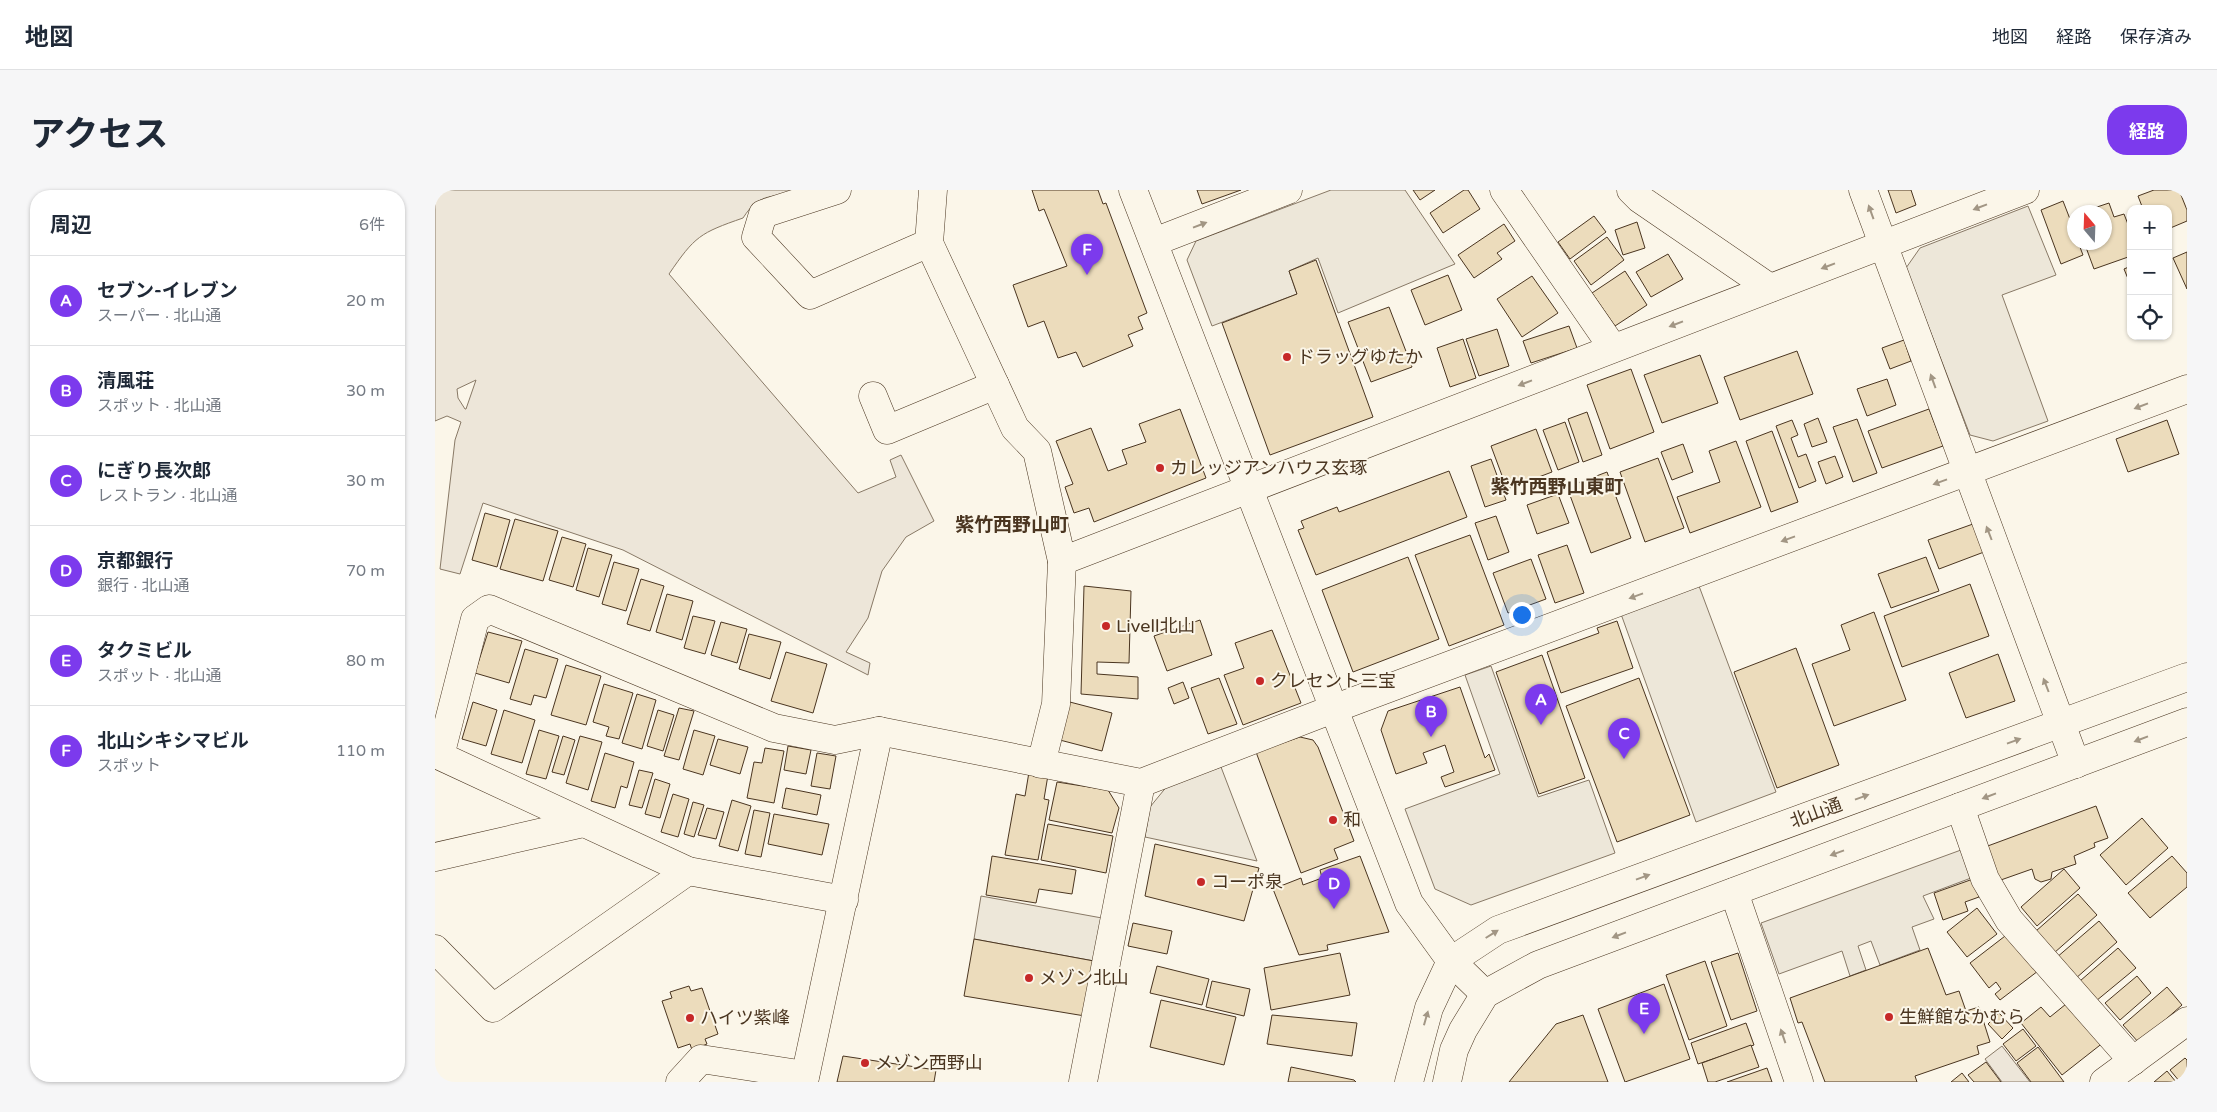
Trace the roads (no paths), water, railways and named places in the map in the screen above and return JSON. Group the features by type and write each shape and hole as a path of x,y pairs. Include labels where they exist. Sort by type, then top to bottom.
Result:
{"street":[{"path":"837,190 763,214 756,237 810,295 929,243"},
{"path":"933,190 929,243 1015,428 1037,451 1062,561 1056,704 1041,764"},
{"path":"1133,190 1409,903 1451,961 1485,994"},
{"path":"1154,242 1288,190"},
{"path":"1504,190 1613,348"},
{"path":"1631,190 1640,199 1770,288"},
{"path":"1863,190 2076,764"},
{"path":"1062,561 2025,190"},
{"path":"873,396 887,430 995,385"},
{"path":"844,900 688,871 440,756 475,619 489,609 774,728 835,740 879,731 1141,783 1333,709 2187,389"},
{"name":"北山通","path":"1451,961 1498,930 2187,677"},
{"path":"1447,1082 1454,1050 1463,1030 1485,994 1538,965 2187,722"},
{"path":"680,1082 701,1059 805,1079 879,731"},
{"path":"1083,1082 1141,783"},
{"path":"1959,807 1985,879 2009,920 2133,1061"},
{"path":"435,857 583,823"},
{"path":"435,949 493,1008 688,871"},
{"path":"1734,892 1799,1082"},
{"path":"1409,1082 1429,1008 1451,961"},
{"path":"2104,1082 2187,1021"}],"place":[{"name":"北山シキシマビル","path":"1087,275"},
{"name":"ドラッグゆたか","path":"1287,357"},
{"name":"カレッジアンハウス玄琢","path":"1160,468"},
{"name":"Livell北山","path":"1106,626"},
{"name":"クレセント三宝","path":"1260,681"},
{"name":"セブン-イレブン","path":"1541,725"},
{"name":"清風荘","path":"1431,737"},
{"name":"にぎり長次郎","path":"1624,759"},
{"name":"和","path":"1333,820"},
{"name":"コーポ泉","path":"1201,882"},
{"name":"京都銀行","path":"1334,909"},
{"name":"メゾン北山","path":"1029,978"},
{"name":"生鮮館なかむら","path":"1889,1017"},
{"name":"ハイツ紫峰","path":"690,1018"},
{"name":"タクミビル","path":"1644,1034"},
{"name":"メゾン西野山","path":"865,1063"}],"district":[{"name":"紫竹西野山東町","path":"1557,487"},
{"name":"紫竹西野山町","path":"1012,525"}]}
